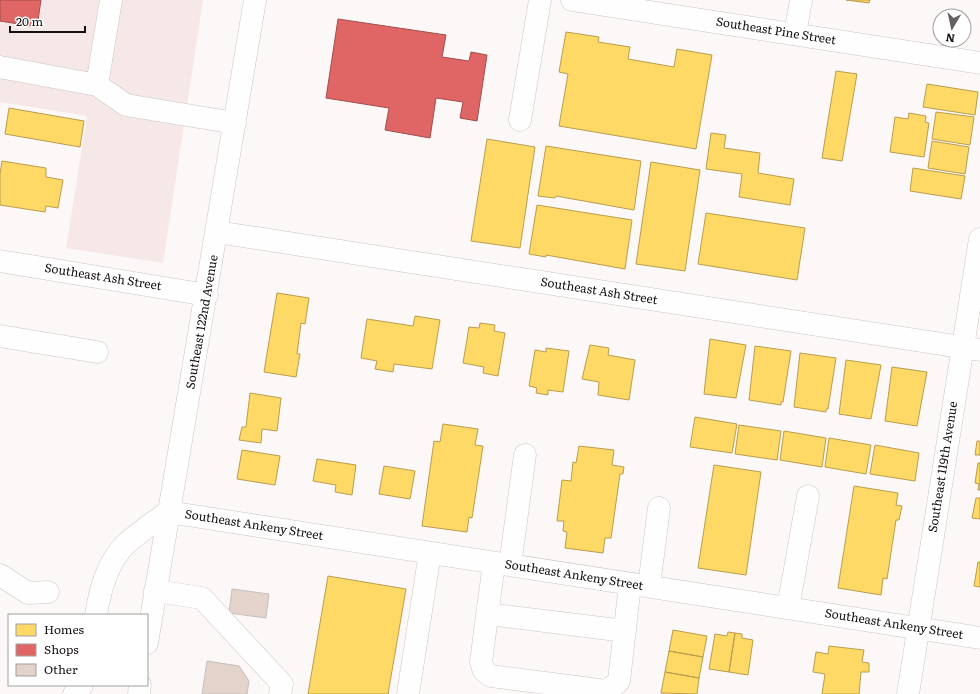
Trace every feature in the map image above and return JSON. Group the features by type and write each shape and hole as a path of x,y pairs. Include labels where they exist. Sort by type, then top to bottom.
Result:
{"street":[{"path":"97,85 111,0"},
{"name":"Southeast 122nd Avenue","path":"148,636 168,512 207,295 255,0"},
{"path":"520,120 540,0"},
{"name":"Southeast Pine Street","path":"572,0 980,63"},
{"path":"795,34 801,0"},
{"path":"0,67 97,85 126,105 235,123"},
{"name":"Southeast Ash Street","path":"217,232 971,348"},
{"name":"Southeast 119th Avenue","path":"908,694 918,628 971,348 980,239"},
{"name":"Southeast Ash Street","path":"0,261 207,295"},
{"path":"0,336 97,352"},
{"path":"525,455 502,564 488,614 481,662 484,671 491,676 606,691 612,688 619,681 625,631 639,585 659,508"},
{"path":"788,608 808,496"},
{"path":"96,614 103,583 110,566 121,550 125,545 168,512"},
{"name":"Southeast Ankeny Street","path":"168,512 980,638"},
{"path":"408,694 430,553"},
{"path":"0,575 28,593 48,592"},
{"path":"155,591 202,598 282,684 280,694"},
{"path":"488,614 625,631"},
{"path":"74,694 81,686"}],"shaded area":[{"path":"0,0 203,0 163,263 66,248 87,116 0,102"}],"building: Homes":[{"path":"846,0 870,0 869,3"},
{"path":"566,32 599,37 598,42 630,47 628,59 674,67 677,49 712,55 696,149 559,126 568,74 559,72"},
{"path":"836,71 857,74 842,161 822,158"},
{"path":"927,84 978,92 975,115 923,107"},
{"path":"9,108 84,121 80,147 5,134"},
{"path":"936,112 974,117 970,145 932,139"},
{"path":"909,113 926,116 925,122 929,123 924,157 890,152 895,117 908,119"},
{"path":"711,133 726,135 724,148 760,153 758,173 794,179 790,205 739,197 742,174 706,169"},
{"path":"487,139 535,147 520,248 471,241"},
{"path":"932,141 969,147 965,174 928,168"},
{"path":"546,146 641,161 634,210 556,196 555,198 538,196"},
{"path":"2,161 46,168 46,177 63,180 58,208 46,206 45,212 0,205 0,174"},
{"path":"651,162 700,170 685,271 636,264"},
{"path":"913,168 965,176 961,199 910,191"},
{"path":"537,205 632,220 625,269 546,255 546,257 529,254"},
{"path":"706,213 805,228 797,280 698,264"},
{"path":"277,293 309,298 305,324 301,323 297,354 300,354 296,377 264,372"},
{"path":"415,316 440,320 432,369 394,364 393,372 375,369 377,361 361,358 367,319 413,326"},
{"path":"480,323 495,325 494,331 505,333 498,376 483,373 484,367 463,363 469,327 479,328"},
{"path":"710,339 746,345 736,398 704,394"},
{"path":"590,345 609,348 608,355 635,360 629,400 598,395 599,382 582,379"},
{"path":"755,346 791,351 783,402 781,402 781,405 749,400"},
{"path":"546,348 569,351 563,392 548,390 548,395 536,393 537,388 529,386 535,350 546,352"},
{"path":"800,353 836,358 828,409 826,409 826,412 794,407"},
{"path":"846,360 881,365 871,419 839,414"},
{"path":"892,367 927,372 917,426 885,421"},
{"path":"250,393 281,398 277,431 262,429 261,443 239,440 242,427 246,427"},
{"path":"695,417 737,424 732,453 690,447"},
{"path":"443,424 478,429 475,445 483,446 472,518 469,517 467,532 422,526 434,441 440,442"},
{"path":"739,425 781,431 777,460 735,454"},
{"path":"784,431 826,438 822,467 780,460"},
{"path":"829,438 871,445 866,474 825,467"},
{"path":"977,441 980,441 980,455 975,455"},
{"path":"875,445 919,453 915,481 870,474"},
{"path":"579,446 614,450 612,465 624,467 623,474 620,474 611,538 605,538 603,553 565,548 567,532 563,531 564,521 557,521 562,480 571,481 573,462 576,463"},
{"path":"242,450 280,456 275,485 237,479"},
{"path":"317,459 356,465 352,495 335,492 336,485 313,481"},
{"path":"978,463 980,463 980,490 978,490 979,484 975,483"},
{"path":"714,465 761,472 746,575 698,568"},
{"path":"384,466 415,471 410,499 379,494"},
{"path":"854,486 898,493 896,505 902,506 899,520 896,520 887,579 883,578 881,595 838,588"},
{"path":"976,498 980,498 980,519 972,518"},
{"path":"978,562 980,562 980,587 974,586"},
{"path":"328,576 406,589 388,694 308,694"},
{"path":"673,630 707,636 703,657 669,651"},
{"path":"728,632 735,633 729,672 709,669 715,634 727,636"},
{"path":"735,633 742,634 742,638 753,640 748,675 729,672"},
{"path":"829,646 864,650 862,662 869,663 869,672 861,672 859,694 822,694 825,674 813,672 816,652 828,654"},
{"path":"669,651 703,657 699,678 665,672"},
{"path":"665,672 699,678 697,694 661,693"}],"building: Shops":[{"path":"0,0 41,0 37,27 0,21"},
{"path":"338,19 446,35 442,57 469,61 471,52 487,55 477,121 460,118 463,102 436,98 430,138 385,130 389,108 326,98"}],"building: Other":[{"path":"232,589 269,594 266,618 229,613"},
{"path":"207,661 239,666 249,681 247,694 202,694"}]}
